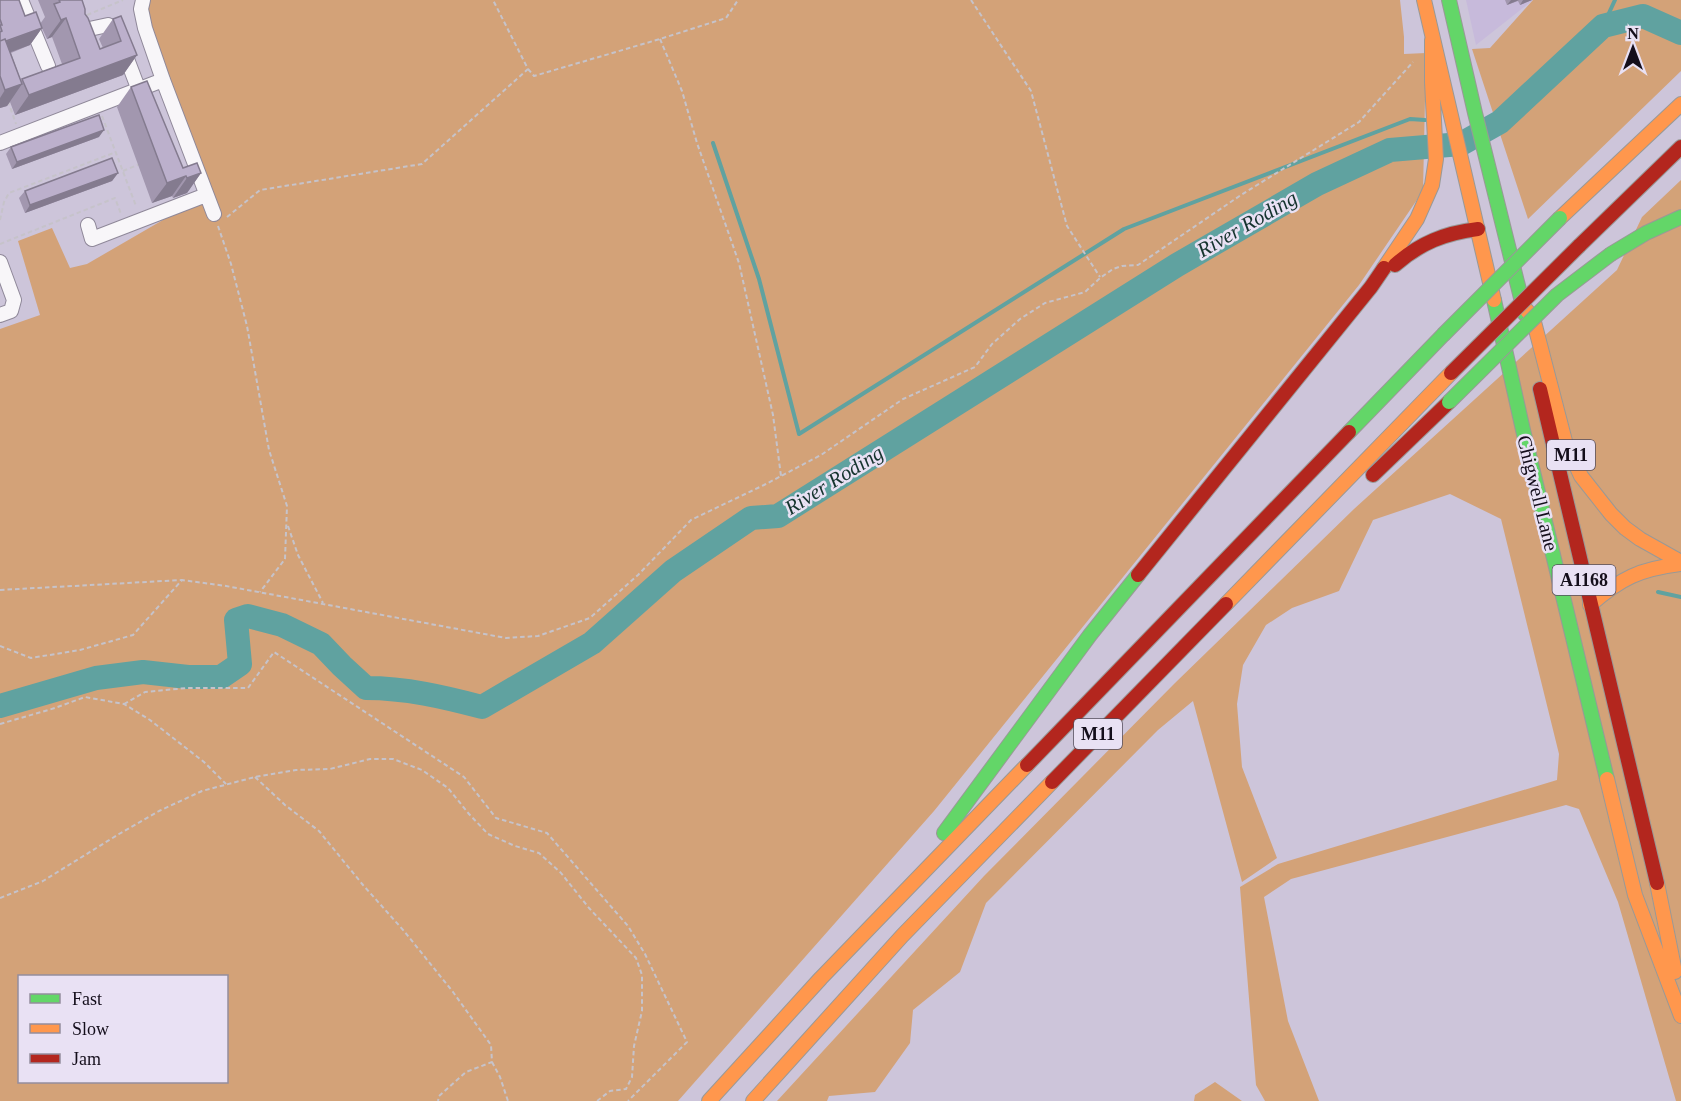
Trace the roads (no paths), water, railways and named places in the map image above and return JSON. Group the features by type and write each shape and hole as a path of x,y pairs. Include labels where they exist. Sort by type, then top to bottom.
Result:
{"main road":[{"name":"Chigwell Lane","path":"1424,0 1603,768 1635,894 1681,1016"},
{"name":"Chigwell Lane","path":"1449,0 1524,307 1548,424 1590,605 1660,892 1681,1002"},
{"name":"M11","path":"885,912 1090,635 1371,287 1417,219 1432,185 1436,159 1432,40"},
{"name":"M11","path":"709,1101 821,978 1443,335 1560,218 1681,104"},
{"name":"M11","path":"753,1101 902,936 1451,374 1681,147"},
{"name":"M11","path":"1280,548 1372,475 1557,294 1611,254 1646,233 1681,218"},
{"name":"M11","path":"1371,287 1422,243 1464,230 1478,229"},
{"path":"1478,229 1507,237"},
{"name":"M11","path":"1524,307 1533,318 1565,441 1581,476 1625,528 1681,563"},
{"name":"M11","path":"1590,605 1623,579 1638,572 1681,563"},
{"path":"1571,628 1590,605"}],"street":[{"path":"21,0 48,66"},
{"path":"144,0 141,9 145,28 214,214"},
{"path":"80,32 108,25 116,30 146,110"},
{"path":"0,142 163,80"},
{"path":"88,225 94,245 126,226 206,195"},
{"path":"0,262 14,300 11,311 0,315"}],"waterway":[{"path":"1603,26 1615,0"},
{"name":"River Roding","path":"0,706 96,678 143,672 188,677 221,677 240,664 236,620 248,616 282,625 321,644 366,688 410,691 482,707 592,643 673,571 751,518 778,516 1177,265 1317,184 1390,150 1461,144 1500,122 1603,26 1643,16 1681,33"},
{"path":"713,143 759,279 799,434 1124,229 1410,119 1425,120"},
{"name":"River Roding","path":"1484,122 1500,122"},
{"path":"1658,592 1681,597"}]}
